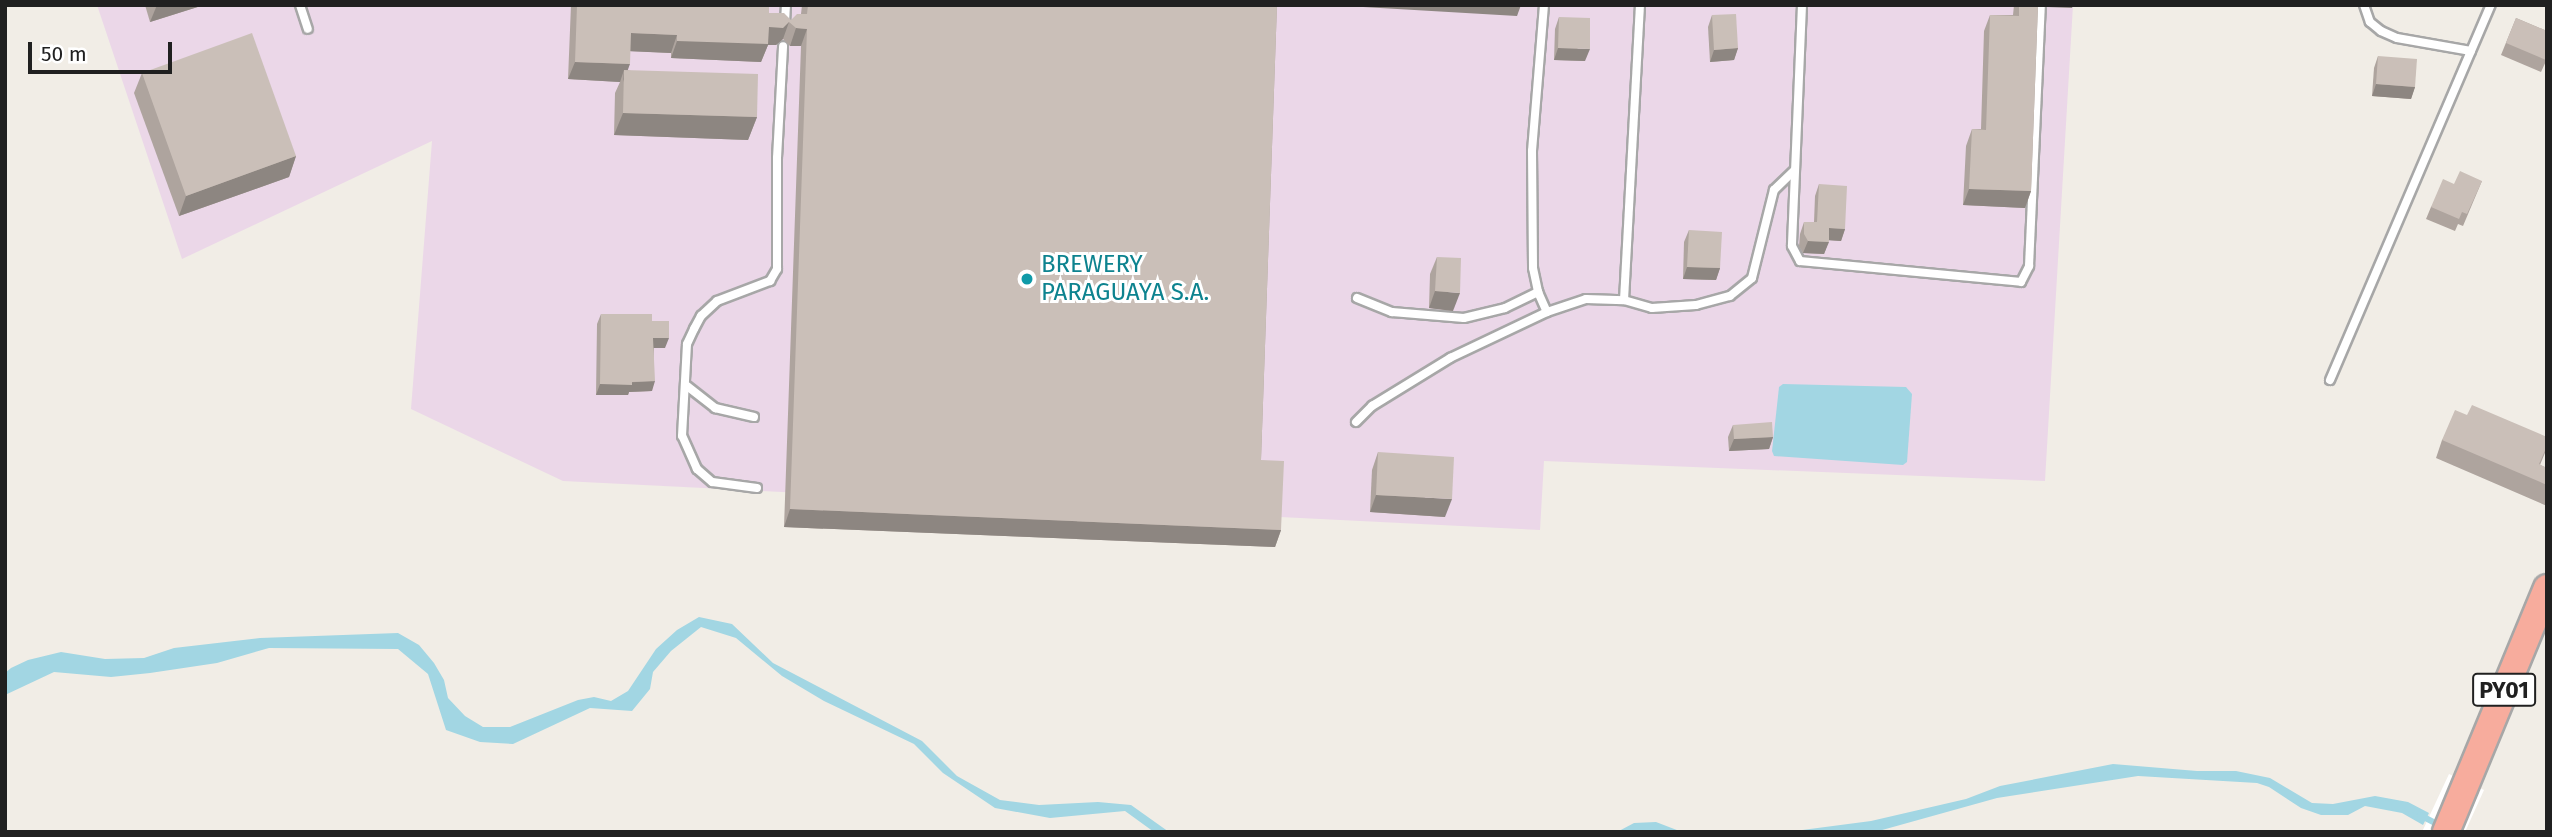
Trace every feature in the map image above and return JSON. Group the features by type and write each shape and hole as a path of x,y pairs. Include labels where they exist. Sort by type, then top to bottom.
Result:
{"highway":[{"name":"PY01","path":"2446,832 2547,588"}],"lane":[{"path":"300,5 308,29"},
{"path":"784,31 786,5"},
{"path":"1544,5 1532,151 1533,268 1538,292 1547,312"},
{"path":"1624,300 1640,5"},
{"path":"1802,5 1793,246 1800,261 2021,282 2029,266 2041,5"},
{"path":"2364,5 2370,22 2381,32 2397,38 2471,51"},
{"path":"2330,380 2491,5"},
{"path":"757,488 712,482 696,469 682,436 687,386 687,344 701,316 717,302 770,281 777,269 777,158 783,46"},
{"path":"1356,422 1372,406 1450,358 1547,312 1586,299 1624,300 1652,307 1696,305 1730,296 1742,289 1752,278 1774,190 1795,170"},
{"path":"1357,298 1392,312 1464,317 1505,308 1538,292"},
{"path":"687,386 715,408 754,417"}],"shaded area":[{"path":"97,5 2073,5 2045,481 1544,461 1540,530 563,481 411,409 432,141 182,259"}],"water":[{"path":"1783,384 1906,387 1912,394 1907,462 1903,465 1774,456 1772,451 1779,387"},
{"path":"699,617 732,624 773,663 922,741 957,776 1000,800 1039,805 1098,802 1131,805 1169,832 1154,832 1125,811 1050,818 995,808 943,773 914,744 824,701 782,676 736,638 701,627 671,651 653,672 650,689 632,711 590,708 513,744 480,742 446,730 428,674 398,649 269,648 217,663 150,673 111,677 54,672 5,695 5,673 11,668 28,660 61,652 105,659 144,658 174,648 260,638 398,633 419,645 434,663 444,680 448,698 465,716 483,727 510,727 578,700 594,697 611,701 628,691 656,649 677,630"},
{"path":"2113,764 2197,771 2236,771 2270,778 2312,803 2333,804 2375,796 2408,802 2429,813 2423,825 2402,813 2365,806 2348,815 2321,815 2301,808 2269,787 2257,783 2138,776 1997,798 1875,832 1787,832 1871,821 1966,799 2000,786"},
{"path":"1656,822 1682,832 1617,832 1634,823"}],"pier":[{"path":"2449,774 2484,790 2465,832 2422,832"}],"building":[{"name":"BREWERY PARAGUAYA S.A.","path":"577,5 769,5 769,13 784,13 791,20 797,14 807,14 808,5 1277,5 1261,460 1284,461 1281,530 790,509 807,29 796,28 789,22 783,28 769,27 768,44 677,41 677,35 631,33 630,64 575,62"},
{"path":"2019,5 2038,5 2031,191 1969,189 1972,129 1986,130 1990,15 2019,16"},
{"path":"1736,14 1738,48 1714,50 1712,15"},
{"path":"1559,17 1590,18 1590,49 1558,48"},
{"path":"2516,18 2547,31 2546,60 2506,43"},
{"path":"252,33 296,156 186,196 142,73"},
{"path":"2378,56 2417,59 2415,87 2376,84"},
{"path":"624,70 758,74 757,117 623,113"},
{"path":"2460,171 2482,181 2467,214 2462,212 2459,219 2431,207 2443,179 2454,184"},
{"path":"1819,184 1847,186 1845,229 1829,228 1829,242 1808,241 1804,234 1804,222 1817,222"},
{"path":"1689,230 1722,232 1720,268 1687,267"},
{"path":"1437,257 1461,258 1460,293 1435,291"},
{"path":"601,314 652,314 652,321 669,321 669,338 653,338 655,381 632,382 632,385 600,384"},
{"path":"2472,405 2547,437 2547,446 2539,464 2547,468 2547,485 2442,440 2455,410 2467,415"},
{"path":"1772,422 1773,437 1734,439 1733,425"},
{"path":"1378,452 1454,457 1452,499 1376,495"}],"waterway":[{"path":"2420,815 2441,826"}],"place":[{"name":"BREWERY PARAGUAYA S.A.","path":"1027,279"}]}
